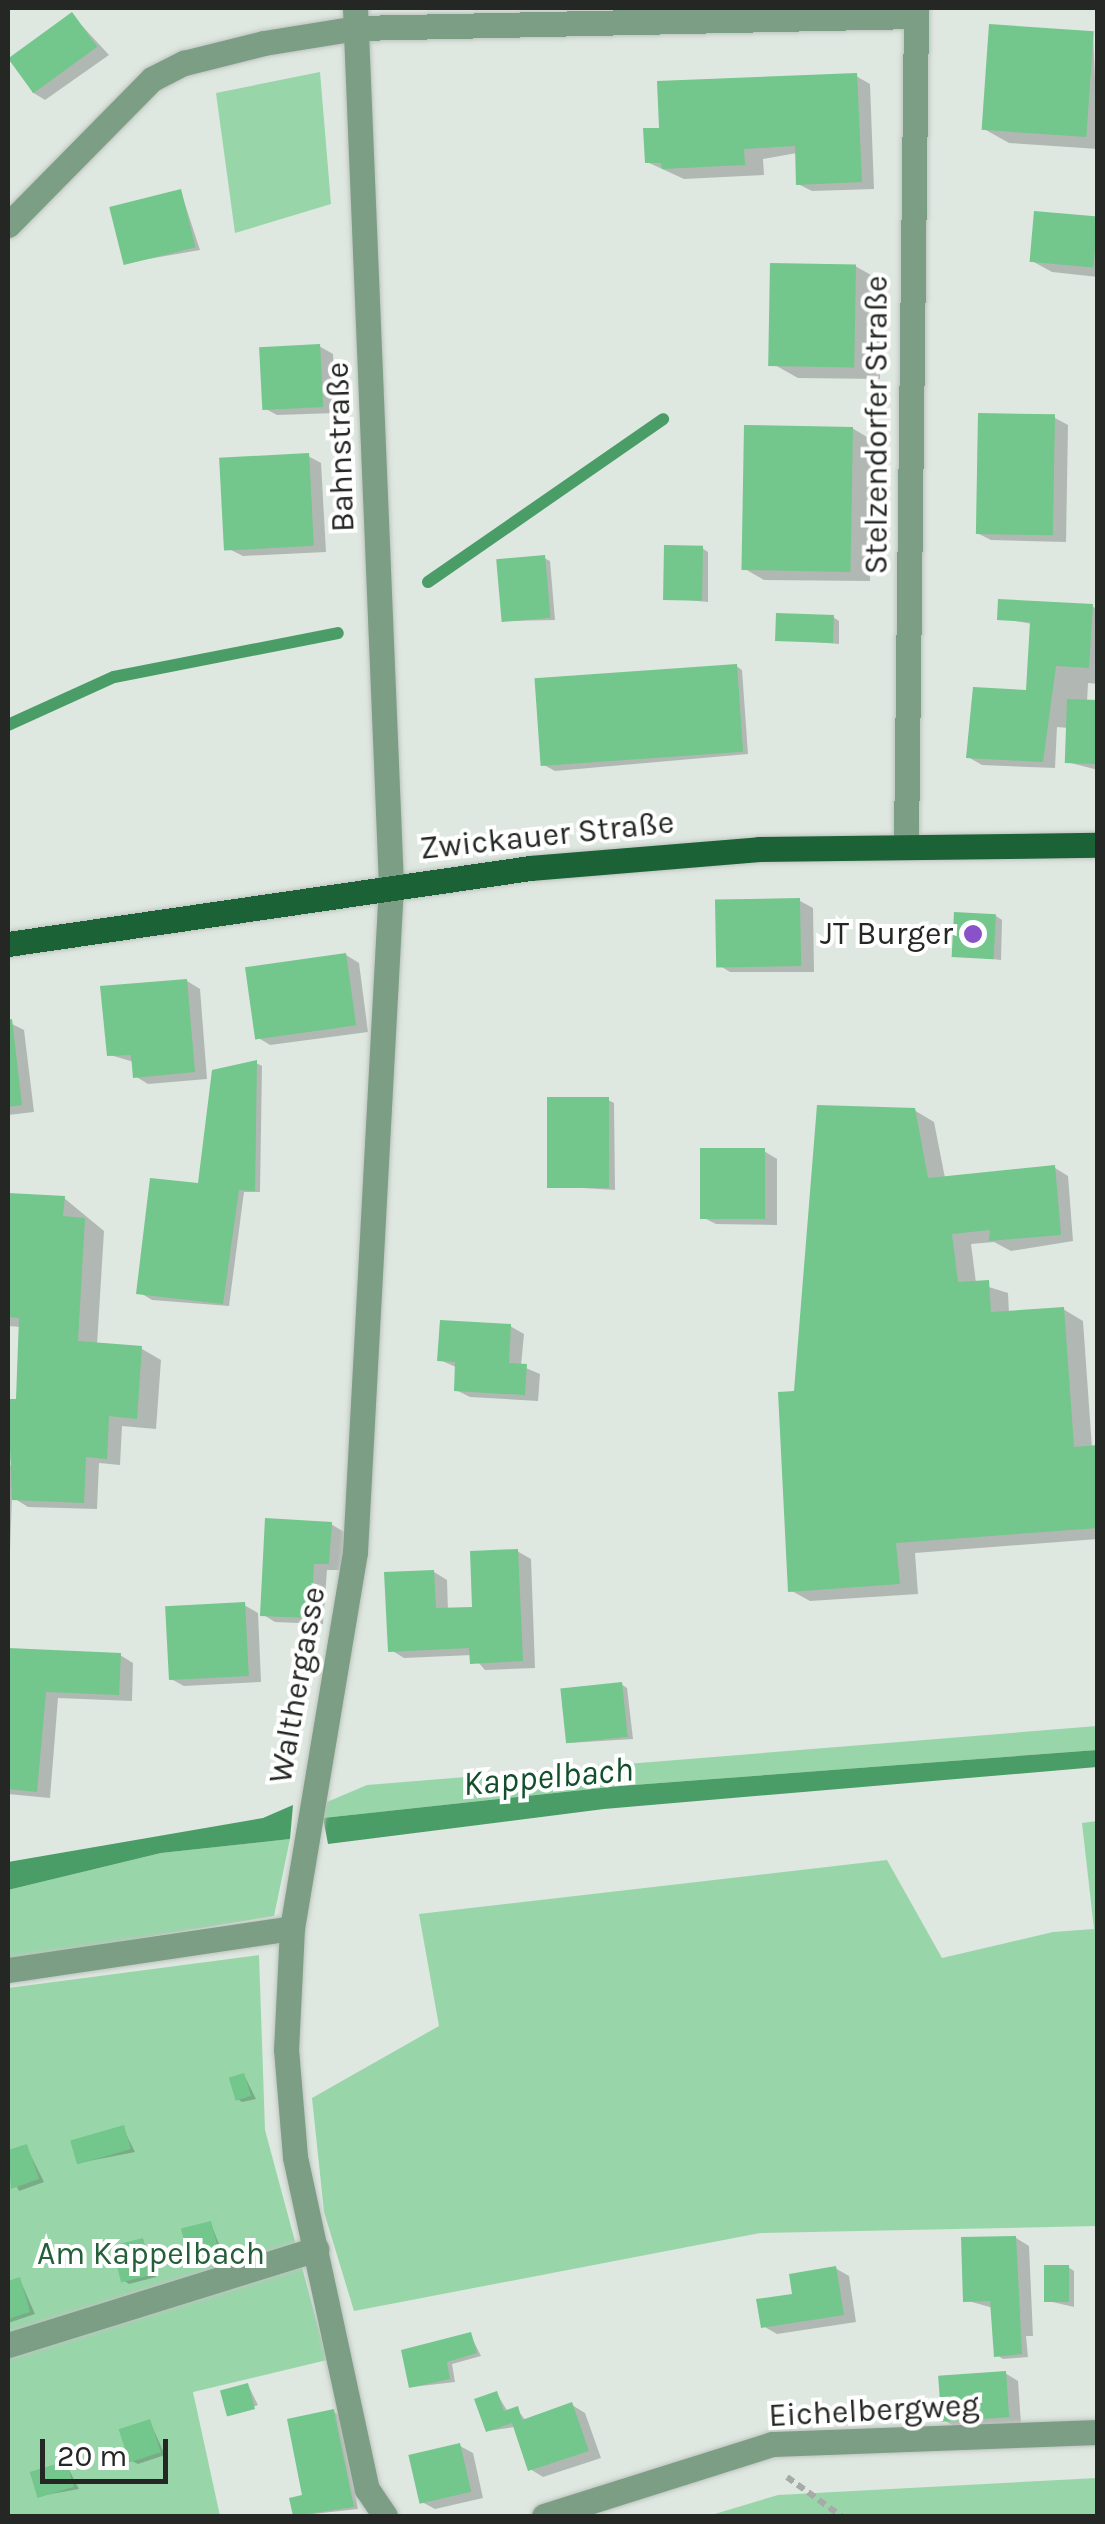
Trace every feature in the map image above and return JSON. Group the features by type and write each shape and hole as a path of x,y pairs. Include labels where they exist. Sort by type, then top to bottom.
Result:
{"main road":[{"name":"Zwickauer Straße","path":"8,944 390,885 720,852 906,843 1098,844"}],"street":[{"path":"8,224 152,79 184,64 356,18 915,12"},
{"name":"Stelzendorfer Straße","path":"906,843 915,12"},
{"name":"Bahnstraße","path":"356,18 390,885"},
{"name":"Walthergasse","path":"385,2516 367,2489 294,2157 286,2049 292,1928 305,1858 311,1793 355,1552 390,885"},
{"path":"8,1970 292,1928"},
{"path":"8,2345 316,2248"},
{"name":"Eichelbergweg","path":"544,2516 772,2444 1098,2432"}],"path":[{"path":"782,2473 841,2516"}],"green space":[{"path":"320,72 331,204 235,233 216,93"},
{"path":"1097,1726 1097,1750 620,1786 323,1818 327,1802 367,1785"},
{"path":"1097,1821 1097,2226 760,2233 354,2311 324,2212 312,2098 439,2026 419,1914 887,1860 942,1958 1053,1932 1094,1929 1082,1823"},
{"path":"290,1839 274,1916 8,1960 8,1890 161,1853"},
{"name":"Am Kappelbach","path":"259,1955 265,2130 327,2360 193,2392 220,2516 8,2516 8,1988"},
{"path":"1097,2478 1097,2516 708,2516 778,2495"}],"shaded area":[{"path":"1097,1750 1097,1767 604,1809 328,1844 323,1818 620,1786"},
{"path":"293,1805 290,1839 161,1853 8,1890 8,1862 263,1818"}],"building":[{"path":"72,12 97,47 33,93 8,58"},
{"path":"989,24 1094,31 1086,137 982,130"},
{"path":"857,73 862,182 796,185 795,146 744,149 745,165 662,169 661,163 645,163 643,128 659,128 657,81"},
{"path":"181,189 196,247 124,265 109,207"},
{"path":"1034,211 1098,217 1093,267 1030,262"},
{"path":"770,263 856,265 854,367 768,366"},
{"path":"320,344 323,407 262,410 259,347"},
{"path":"978,413 1055,414 1053,535 976,534"},
{"path":"744,425 853,427 850,572 741,570"},
{"path":"309,453 314,546 224,551 219,458"},
{"path":"664,545 703,546 702,601 663,600"},
{"path":"545,555 550,618 502,622 496,559"},
{"path":"998,599 1093,604 1089,668 1056,666 1043,762 966,758 973,687 1026,690 1030,622 997,620"},
{"path":"776,613 834,615 833,643 775,641"},
{"path":"737,664 743,752 541,766 534,678"},
{"path":"1067,699 1098,700 1096,764 1065,763"},
{"path":"800,898 801,966 716,967 715,899"},
{"path":"954,912 996,914 994,959 952,957"},
{"path":"346,953 356,1025 255,1039 245,967"},
{"path":"187,979 195,1072 133,1078 131,1055 107,1056 100,986"},
{"path":"12,1019 22,1105 8,1107 8,1020"},
{"path":"257,1060 255,1191 239,1190 223,1304 136,1294 150,1178 198,1183 212,1070"},
{"path":"547,1097 609,1097 609,1188 547,1188"},
{"path":"817,1105 915,1108 928,1178 1055,1165 1061,1235 989,1241 990,1230 952,1234 958,1282 989,1280 991,1312 1064,1307 1074,1447 1098,1445 1098,1528 896,1543 900,1584 788,1592 778,1392 794,1391"},
{"path":"700,1148 765,1148 765,1219 700,1219"},
{"path":"8,1193 65,1196 63,1216 85,1218 78,1341 142,1346 137,1419 109,1416 107,1459 86,1457 84,1503 12,1500 8,1399 16,1399 19,1318 8,1317"},
{"path":"440,1320 511,1324 509,1363 527,1364 525,1395 454,1391 455,1362 437,1361"},
{"path":"265,1518 332,1522 329,1564 314,1564 311,1618 260,1616"},
{"path":"518,1549 523,1661 470,1664 469,1648 388,1652 384,1572 434,1570 436,1608 472,1607 470,1551"},
{"path":"245,1602 249,1676 169,1680 165,1606"},
{"path":"8,1648 121,1653 119,1695 46,1692 37,1792 8,1789"},
{"path":"622,1682 628,1737 566,1743 560,1688"},
{"path":"244,2073 251,2096 236,2101 229,2078"},
{"path":"124,2125 131,2149 77,2164 70,2140"},
{"path":"27,2144 39,2179 11,2189 8,2150"},
{"path":"211,2221 220,2256 190,2263 181,2228"},
{"path":"1016,2236 1022,2354 994,2357 990,2301 963,2302 961,2237"},
{"path":"143,2238 152,2275 121,2283 112,2246"},
{"path":"1044,2265 1069,2265 1069,2302 1044,2302"},
{"path":"836,2266 844,2315 761,2328 756,2299 792,2294 789,2274"},
{"path":"20,2277 30,2312 8,2319 8,2281"},
{"path":"471,2332 477,2353 447,2362 450,2379 409,2388 401,2350"},
{"path":"1006,2371 1009,2417 941,2422 938,2376"},
{"path":"248,2383 255,2409 227,2417 220,2391"},
{"path":"497,2391 504,2411 518,2406 522,2420 572,2402 589,2451 528,2471 512,2423 486,2432 474,2399"},
{"path":"334,2409 354,2507 293,2516 289,2498 302,2495 287,2419"},
{"path":"150,2419 161,2452 129,2462 119,2429"},
{"path":"460,2443 471,2492 420,2504 408,2455"},
{"path":"66,2461 74,2487 38,2498 30,2472"}],"waterway":[{"path":"428,582 663,419"},
{"path":"8,725 114,677 338,633"}],"place":[{"name":"JT Burger","path":"973,934"}],"water label":[{"name":"Kappelbach","path":"548,1777"}]}
